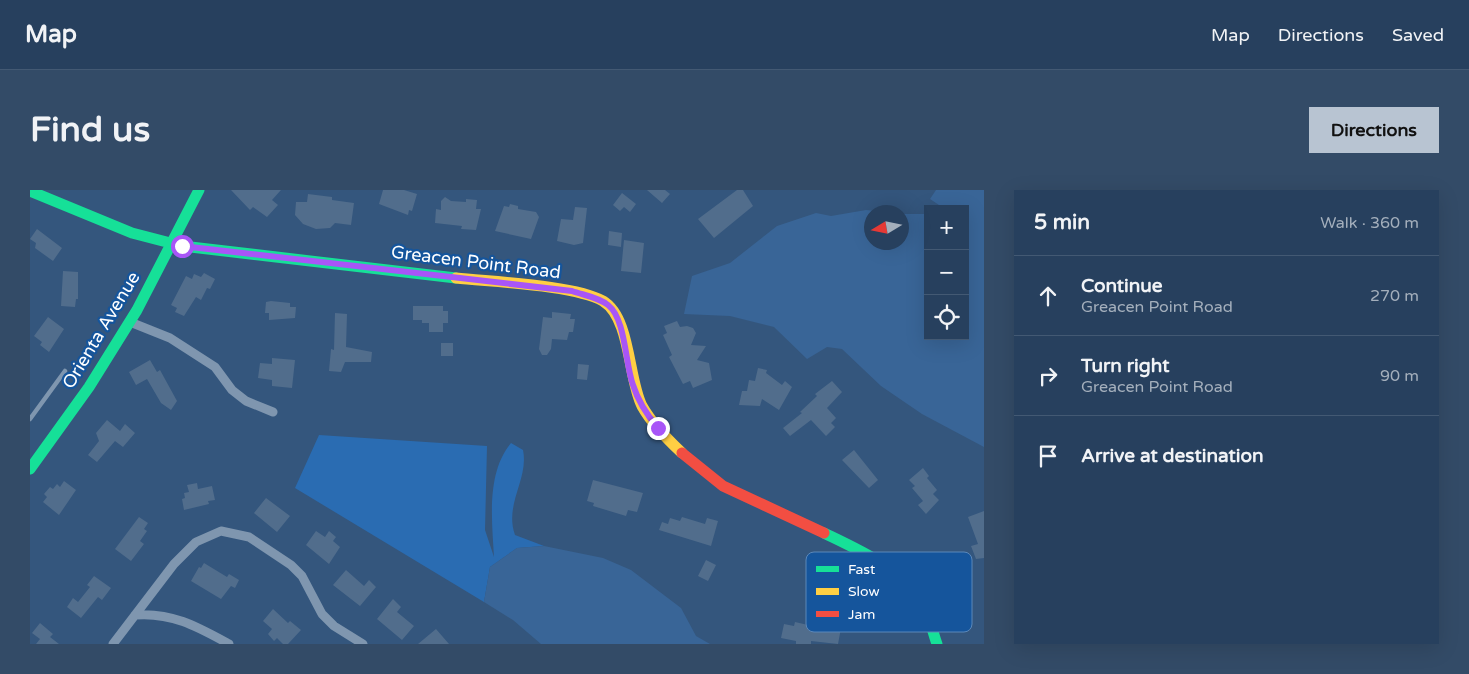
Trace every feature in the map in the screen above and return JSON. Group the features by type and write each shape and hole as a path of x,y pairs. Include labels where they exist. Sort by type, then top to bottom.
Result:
{"street":[{"name":"Orienta Avenue","path":"30,469 34,454 89,387 130,322 170,243 200,190"},
{"name":"Greacen Point Road","path":"30,192 132,233 170,243 572,291 601,301 609,306 617,320 632,383 639,400 649,417 672,446 724,486 859,552"},
{"path":"130,322 170,338 214,367 232,390 246,401 273,412"},
{"path":"113,644 174,564 196,542 209,535 229,532 249,537 279,556 302,576 322,614 334,626 363,644"},
{"path":"135,615 170,616 190,623 229,644"},
{"name":"Greacen Point Road","path":"933,632 937,644"}],"lane":[{"path":"30,419 65,371"}],"shaded area":[{"path":"936,190 984,190 984,447 922,414 881,386 842,349 827,347 807,359 774,327 730,316 684,314 692,276 730,263 777,226 816,213 831,216 864,210 864,250 909,250 909,214 924,214 924,340 969,340 969,205 939,205 930,199"},
{"path":"319,435 487,446 485,530 494,557 492,498 494,483 503,455 511,443 523,450 524,461 512,513 515,535 544,546 517,548 490,567 484,602 295,488"},
{"path":"544,546 603,558 631,570 681,608 696,636 710,644 541,644 513,620 484,602 490,567 517,548"}],"building":[{"path":"231,190 281,190 272,200 278,205 267,217 253,207 250,210"},
{"path":"383,190 404,190 417,194 412,211 409,210 408,215 379,204"},
{"path":"647,190 665,190 670,194 662,203"},
{"path":"737,190 743,190 753,206 714,238 698,219"},
{"path":"622,193 636,204 630,212 624,207 620,211 613,205"},
{"path":"308,194 332,197 332,200 354,203 351,225 335,223 330,228 316,229 303,224 295,215 296,202 307,202"},
{"path":"445,197 451,201 466,202 466,199 477,200 476,209 481,209 476,230 461,229 462,226 435,223 436,209 441,210 441,201"},
{"path":"510,204 518,206 518,209 536,212 539,217 531,239 495,231 504,206 509,207"},
{"path":"575,207 587,208 583,243 574,245 557,241 561,219 573,220"},
{"path":"37,229 62,248 53,261 35,248 36,243 30,239"},
{"path":"609,231 622,233 621,247 608,245"},
{"path":"624,240 644,243 641,273 621,271"},
{"path":"63,271 78,272 78,299 76,299 75,307 61,306"},
{"path":"204,273 215,279 210,289 207,288 201,300 196,297 184,316 175,312 177,308 171,305 186,276 192,279 194,274 201,277"},
{"path":"266,302 290,303 290,307 296,307 295,318 269,320 269,313 265,313"},
{"path":"413,306 443,306 443,311 448,311 448,323 443,323 443,332 429,332 429,323 422,323 422,320 413,320"},
{"path":"552,312 571,314 570,319 575,319 573,332 569,332 567,340 552,339 551,349 547,355 542,355 539,349 543,317 552,318"},
{"path":"335,313 347,314 346,347 372,352 371,362 345,362 341,372 329,371 331,349 334,350"},
{"path":"48,317 64,329 49,352 40,345 42,342 34,336"},
{"path":"677,321 680,327 687,326 693,328 696,333 691,345 706,346 697,360 709,363 712,380 693,388 690,381 683,384 669,357 672,355 663,335 667,333 664,326"},
{"path":"441,343 453,343 453,356 441,356"},
{"path":"272,358 295,360 292,388 272,386 272,380 258,378 260,363 272,364"},
{"path":"150,360 157,372 160,370 177,401 171,410 161,403 147,379 136,385 129,372"},
{"path":"578,364 589,365 587,380 577,379"},
{"path":"758,368 767,370 766,373 782,385 785,381 792,387 779,410 762,399 760,406 739,405 742,391 747,391 749,380 755,381"},
{"path":"832,381 842,392 827,408 836,418 831,423 835,427 826,436 811,420 790,436 783,428 802,413 800,412 817,396 815,394"},
{"path":"107,420 120,431 125,424 135,433 123,447 115,441 97,462 88,455 99,441 96,433"},
{"path":"854,450 878,480 869,488 842,460"},
{"path":"923,468 929,476 927,478 937,490 933,494 939,500 926,514 918,505 923,501 912,488 915,486 909,480"},
{"path":"593,480 643,493 637,512 628,510 626,516 593,506 594,503 587,501"},
{"path":"64,481 76,490 59,515 43,502 47,497 44,494 50,487 53,489 57,484 60,487"},
{"path":"197,483 198,489 212,486 215,500 208,501 209,504 184,510 182,499 185,498 184,493 189,492 187,485"},
{"path":"266,498 290,516 277,532 254,513"},
{"path":"984,511 984,558 976,559 971,546 978,544 968,517"},
{"path":"139,517 148,523 144,529 147,531 140,541 144,544 131,561 115,549"},
{"path":"682,517 705,524 707,518 718,521 711,546 659,530 662,522 668,524 670,518 680,521"},
{"path":"316,531 325,537 329,531 336,537 333,541 340,547 329,564 306,545"},
{"path":"706,560 716,565 708,581 698,576"},
{"path":"204,563 227,577 229,574 239,580 235,588 231,586 221,599 191,581 199,567 201,568"},
{"path":"346,570 364,586 369,580 376,587 360,606 333,585"},
{"path":"94,576 111,588 102,600 98,597 81,618 67,607 73,598 78,602 90,587 87,585"},
{"path":"393,599 401,607 397,612 414,626 402,640 377,619"},
{"path":"273,609 288,623 290,621 301,630 288,644 283,644 277,638 274,641 268,634 272,629 263,621"},
{"path":"795,622 806,625 806,632 840,632 838,644 811,641 811,644 796,644 796,641 781,638 784,624 794,626"},
{"path":"40,623 53,634 50,637 59,644 36,644 40,639 32,633"},
{"path":"436,629 449,644 418,644"}],"traffic: fast":[{"path":"30,469 89,387 137,310 199,190"},
{"path":"30,191 132,233 182,246 456,278"},
{"path":"824,533 861,552"},
{"path":"933,632 937,644"}],"traffic: slow":[{"path":"456,278 554,288 573,291 603,301 612,309 619,321 628,350 637,394 642,406 660,431 682,453"}],"traffic: jam":[{"path":"682,453 723,486 824,533"}],"route":[{"path":"182,246 572,291 601,301 609,306 617,320 632,383 639,400 658,428"}]}
